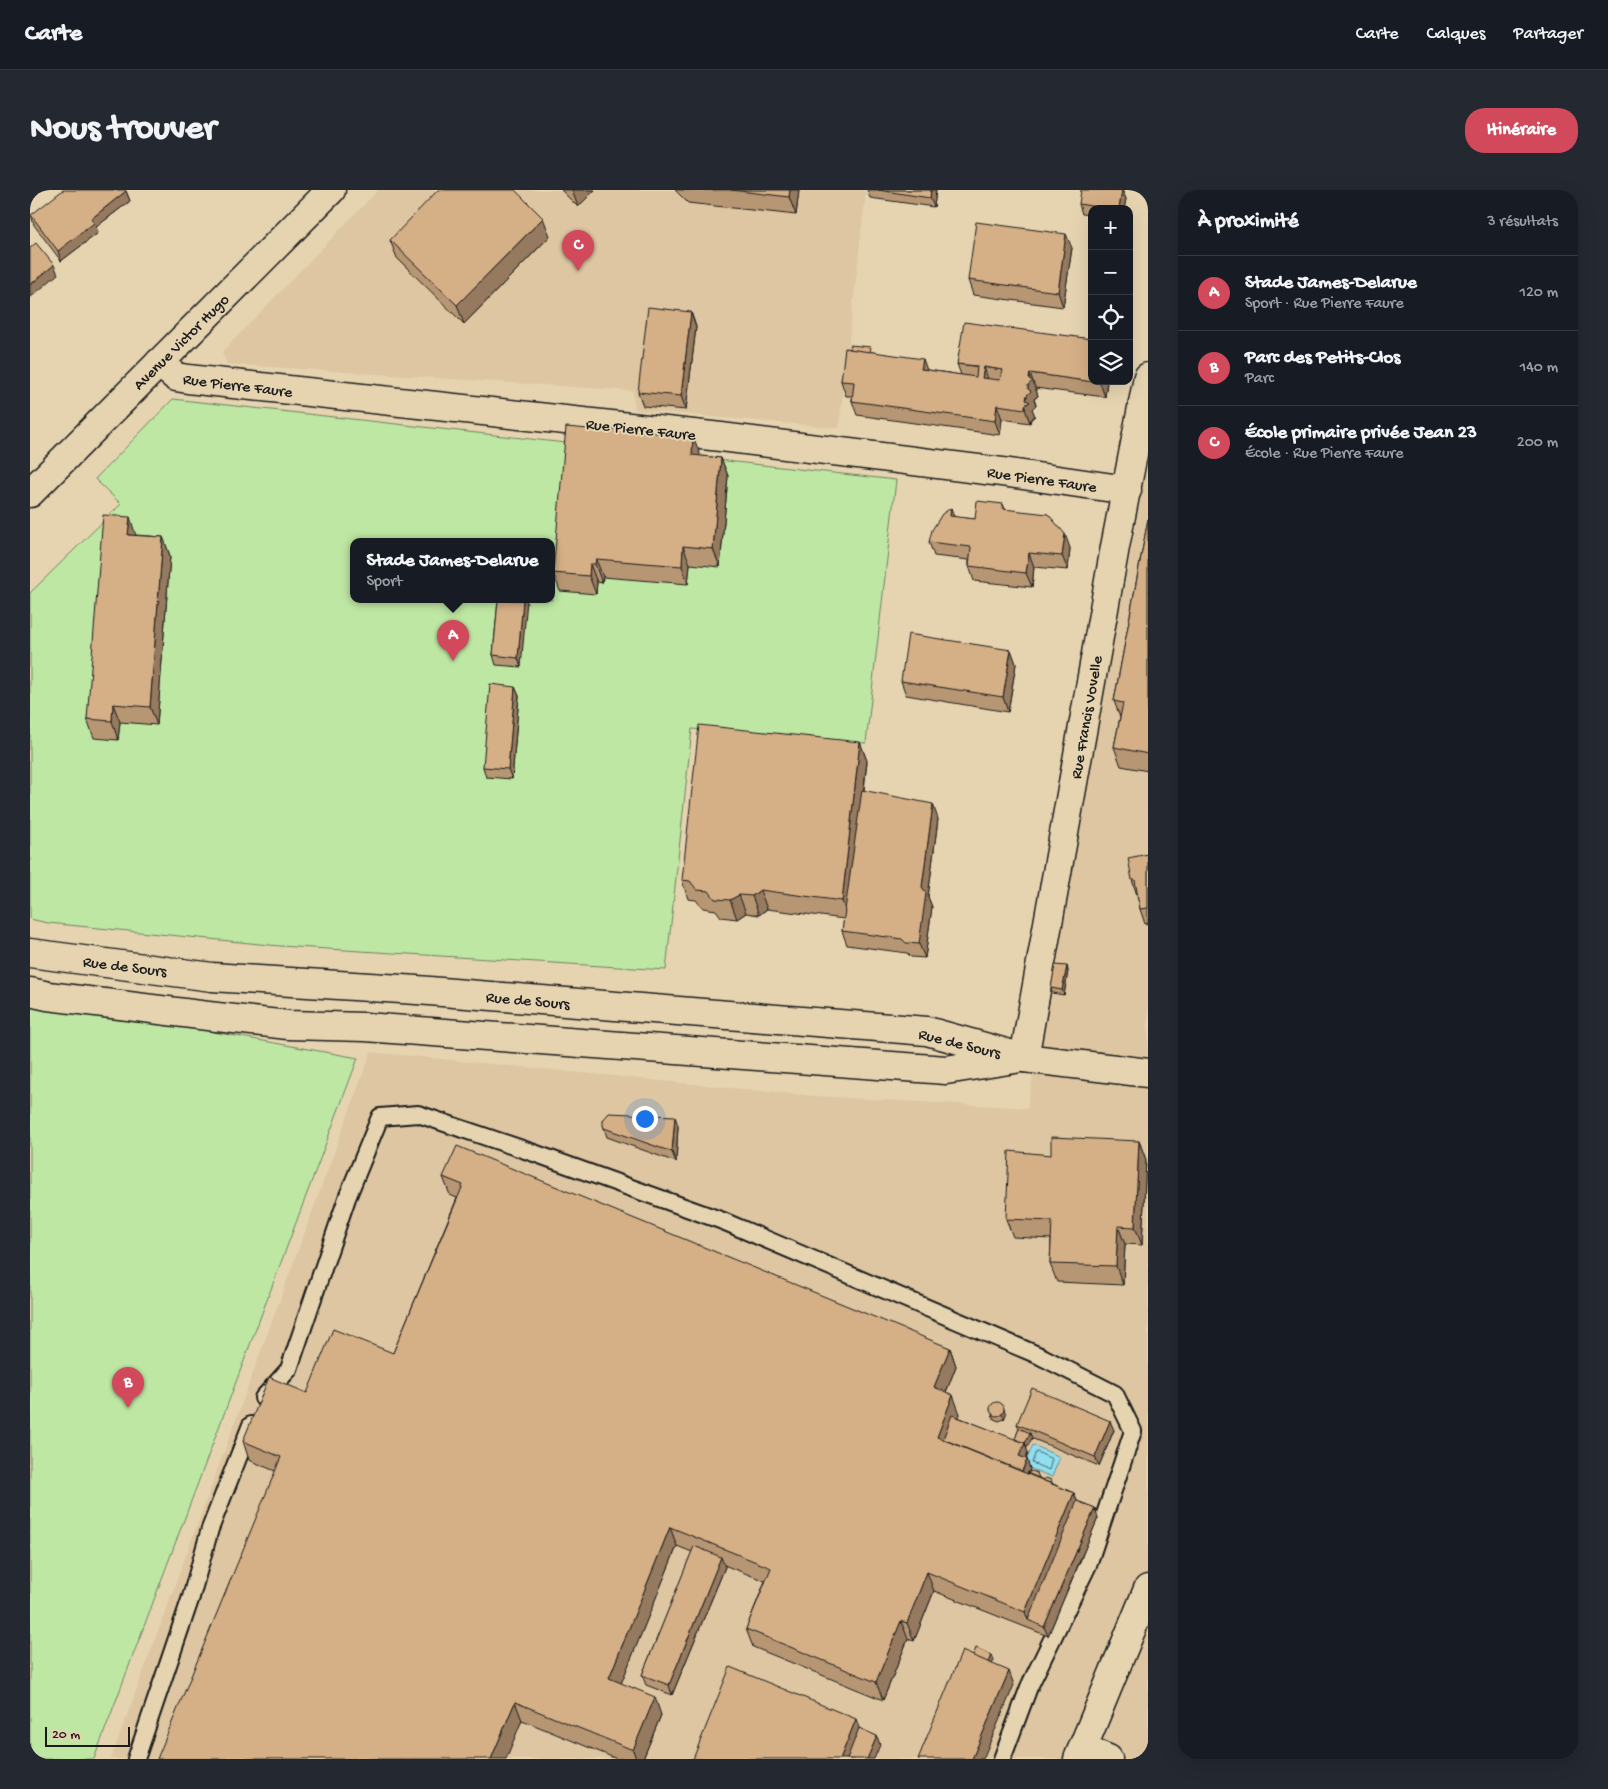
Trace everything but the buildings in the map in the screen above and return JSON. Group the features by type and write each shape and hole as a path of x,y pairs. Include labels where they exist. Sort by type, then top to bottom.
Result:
{"main road":[{"name":"Avenue Victor Hugo","path":"30,493 331,190"},
{"name":"Rue Pierre Faure","path":"159,362 176,377 188,379 721,436 1126,490"},
{"name":"Rue Francis Vovelle","path":"1024,1058 1126,490 1148,378"},
{"name":"Rue de Sours","path":"30,953 212,977 427,991 927,1031 1024,1058 1148,1073"},
{"name":"Rue de Sours","path":"30,992 48,996 208,1016 288,1024 366,1027 946,1070 1024,1058"},
{"path":"1108,1759 1080,1754 1148,1589"}],"lane":[{"path":"136,1759 191,1597 210,1529 259,1403 289,1369 346,1198 380,1116 418,1114 534,1153 723,1221 1040,1356 1116,1394 1133,1431 1088,1565 1029,1688 1002,1759"}],"shaded area":[{"path":"378,190 866,190 839,428 635,410 633,391 227,364 222,352"},
{"path":"1148,459 1148,1759 111,1759 371,1052 813,1096 1027,1108"}],"green space":[{"path":"173,399 896,480 866,743 692,729 666,970 280,946 48,923 30,919 30,593 121,504 95,479"},
{"path":"30,999 358,1058 94,1759 30,1759"}],"water":[{"path":"1033,1445 1060,1457 1052,1477 1024,1466"}],"place":[{"name":"École primaire privée Jean 23","path":"578,271"},
{"name":"Stade James-Delarue","path":"453,661"},
{"name":"Parc des Petits-Clos","path":"128,1408"}]}
